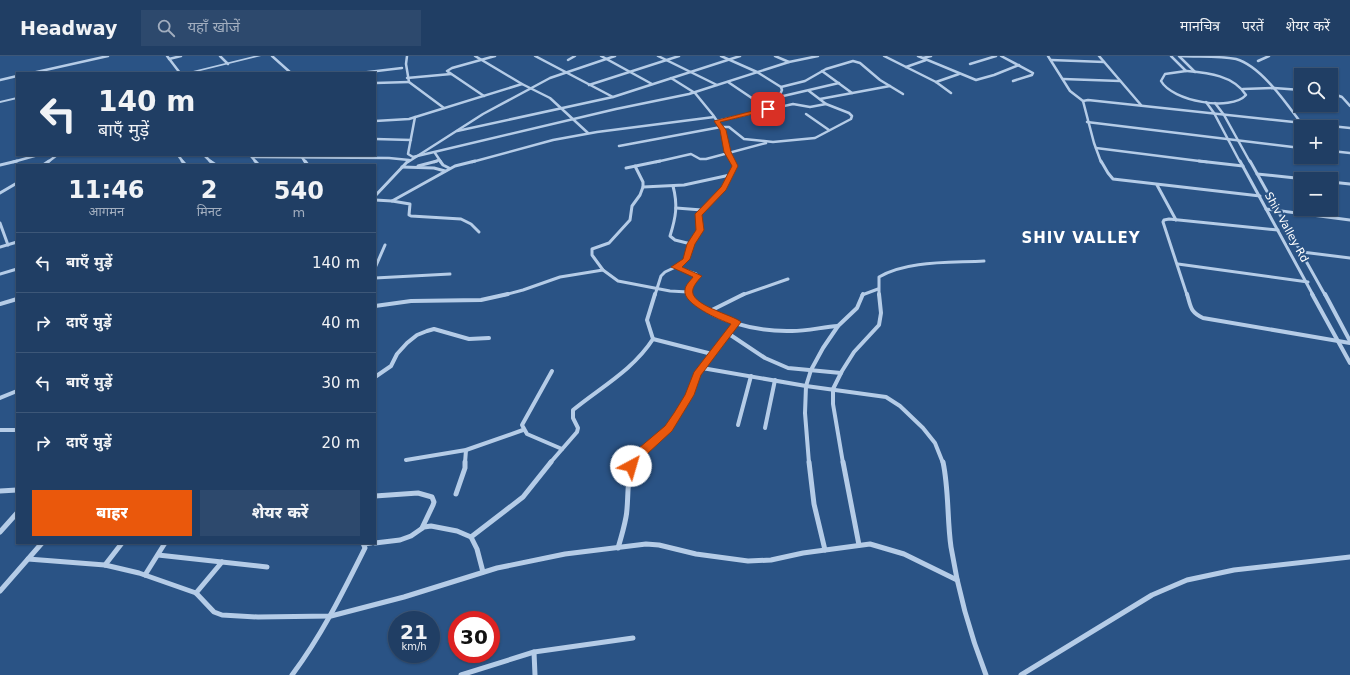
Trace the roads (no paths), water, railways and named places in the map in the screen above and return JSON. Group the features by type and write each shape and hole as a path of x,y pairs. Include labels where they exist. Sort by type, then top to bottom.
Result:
{"street":[{"path":"36,72 108,56"},
{"path":"168,57 181,56"},
{"path":"220,56 228,64"},
{"path":"192,72 259,56"},
{"path":"272,56 289,72"},
{"path":"407,56 407,78 409,82 444,108"},
{"path":"475,56 522,84 532,87 555,101 588,134"},
{"path":"484,96 447,71 449,69 496,56"},
{"path":"535,56 613,97"},
{"path":"538,58 543,56"},
{"path":"568,60 575,56"},
{"path":"601,56 652,84"},
{"path":"376,195 412,157 483,114 532,87 565,73 615,56"},
{"path":"658,56 717,85"},
{"path":"589,85 679,56"},
{"path":"721,56 757,72 781,87 805,81 822,71 846,62 855,61 903,94"},
{"path":"457,131 613,97 740,56"},
{"path":"775,56 789,62"},
{"path":"412,157 435,153 695,92 789,62 818,56"},
{"path":"884,56 936,82 951,93"},
{"path":"918,56 959,74 978,80 1019,65"},
{"path":"922,58 931,56"},
{"path":"970,64 996,56"},
{"path":"1001,56 1033,74 1013,81"},
{"path":"1048,56 1072,94 1083,101 1088,100 1294,122"},
{"path":"1099,56 1142,106"},
{"path":"1170,56 1186,72"},
{"path":"1180,56 1194,72"},
{"path":"1180,56 1237,59 1244,62 1274,88 1299,120"},
{"path":"1258,60 1269,56"},
{"path":"168,57 179,72"},
{"path":"906,67 927,60"},
{"path":"1051,60 1104,62"},
{"path":"368,72 402,68"},
{"path":"822,71 852,93"},
{"path":"1186,72 1220,77 1235,83 1243,89 1246,95 1240,101 1232,103 1206,102 1177,94 1166,88 1161,80 1165,74 1186,72"},
{"path":"407,78 451,74"},
{"path":"936,82 959,74"},
{"path":"0,80 16,76"},
{"path":"654,338 647,320 656,288 663,274 682,264 686,259 691,244 700,230 698,217 702,210 724,188 735,166 728,152 721,126 695,92 671,78"},
{"path":"1063,79 1120,81"},
{"path":"376,83 409,82"},
{"path":"728,82 768,109"},
{"path":"779,97 839,83"},
{"path":"376,121 401,120 416,117 522,84"},
{"path":"820,99 890,86"},
{"path":"781,87 782,90 779,97 783,106"},
{"path":"1243,89 1274,88 1294,89"},
{"path":"626,168 687,154 694,154 703,159 768,142 811,138 820,136 828,130 851,119 852,116 849,113 826,104 809,91"},
{"path":"1338,96 1350,100"},
{"path":"0,102 16,98"},
{"path":"1345,99 1350,106"},
{"path":"1083,101 1087,122 1096,148 1108,174 1113,179 1260,196"},
{"name":"Shiv Valley Rd","path":"1206,102 1214,113 1266,209 1308,282 1350,363"},
{"name":"Shiv Valley Rd","path":"1215,103 1224,115 1302,252 1350,342"},
{"path":"717,121 783,106 796,104 813,107 826,104"},
{"path":"806,114 828,130"},
{"path":"412,157 408,154 416,117"},
{"path":"392,201 447,169 546,141 714,117"},
{"path":"1087,122 1294,147"},
{"path":"619,146 721,126 729,127 744,139 768,142"},
{"path":"1338,127 1350,128"},
{"path":"376,139 411,140"},
{"path":"1096,148 1243,166"},
{"path":"1338,152 1350,154"},
{"path":"435,153 447,169"},
{"path":"0,165 34,156"},
{"path":"44,164 56,156"},
{"path":"179,156 185,164"},
{"path":"205,156 215,164"},
{"path":"251,156 389,158 409,160"},
{"path":"251,156 258,164"},
{"path":"302,157 307,164"},
{"path":"414,167 439,160"},
{"path":"635,166 643,182 643,187 640,196 632,206 630,220 609,243 592,249 592,255 603,270 618,281 688,292"},
{"path":"402,167 447,169"},
{"path":"1257,174 1294,178"},
{"path":"643,187 673,186 730,175"},
{"path":"1338,183 1350,184"},
{"path":"0,193 16,184"},
{"path":"1157,185 1176,220"},
{"path":"673,186 677,200 670,236 675,240 691,244"},
{"path":"376,200 410,204 409,215 411,216 461,219 471,224 479,232"},
{"path":"676,208 702,210"},
{"path":"1266,209 1350,220"},
{"path":"1278,230 1165,220 1163,222 1178,264 1192,311 1198,317 1350,342"},
{"path":"0,223 8,245"},
{"path":"0,247 16,242"},
{"path":"376,266 385,245"},
{"path":"1302,252 1350,258"},
{"path":"859,545 849,496 834,405 833,389 841,373 861,343 878,325 881,319 881,305 878,289 879,277 883,273 897,268 984,261"},
{"path":"1178,264 1308,282"},
{"path":"675,267 698,276 690,286 688,292"},
{"path":"0,274 16,269"},
{"path":"376,306 411,301 481,300 523,290 560,277 603,270"},
{"path":"376,278 450,274"},
{"path":"710,311 749,291 788,279"},
{"path":"825,550 814,504 808,457 805,413 806,386 811,370 823,348 838,326 857,308 860,297 863,293 868,290 878,289"},
{"path":"688,292 693,300 710,311 736,322 761,328 793,331 838,326"},
{"path":"0,304 16,299"},
{"path":"618,548 626,518 631,466 643,451 669,428 678,416 689,395 697,374 729,334 736,322"},
{"path":"376,376 390,366 397,354 407,343 417,335 427,331 434,329 468,339 489,338"},
{"path":"729,334 776,363 789,368 823,370 841,373"},
{"path":"654,338 712,354"},
{"path":"470,537 523,497 577,432 578,428 571,415 573,410 640,356 654,338"},
{"path":"702,368 806,386 886,397 894,401 932,437 939,449 943,461 949,528 957,580 968,622 986,675"},
{"path":"552,371 522,425 523,430 527,434 562,450"},
{"path":"738,425 751,376"},
{"path":"765,428 775,380"},
{"path":"0,398 16,391"},
{"path":"0,430 16,430"},
{"path":"406,460 466,450 523,430"},
{"path":"456,494 465,468 466,450"},
{"path":"0,491 16,490"},
{"path":"376,496 402,493 425,494 432,497 434,501 432,510 422,528"},
{"path":"0,532 16,514"},
{"path":"376,543 404,539 422,528 433,526 465,534 470,537 474,544 483,572"},
{"path":"0,591 41,544"},
{"path":"105,565 121,544"},
{"path":"146,575 164,544"},
{"path":"292,675 309,653 331,616 365,548 364,544"},
{"path":"28,559 105,565 146,575 196,593 214,612 222,615 258,617 331,616 483,572 540,558 618,548 659,545 696,554 748,561 771,560 859,545 880,546 957,580"},
{"path":"158,555 267,567"},
{"path":"1021,675 1152,595 1187,580 1234,570 1350,557"},
{"path":"196,593 222,562"},
{"path":"461,675 534,652 633,638"},
{"path":"534,652 535,675"}],"district":[{"name":"SHIV VALLEY","path":"1081,238"}]}
